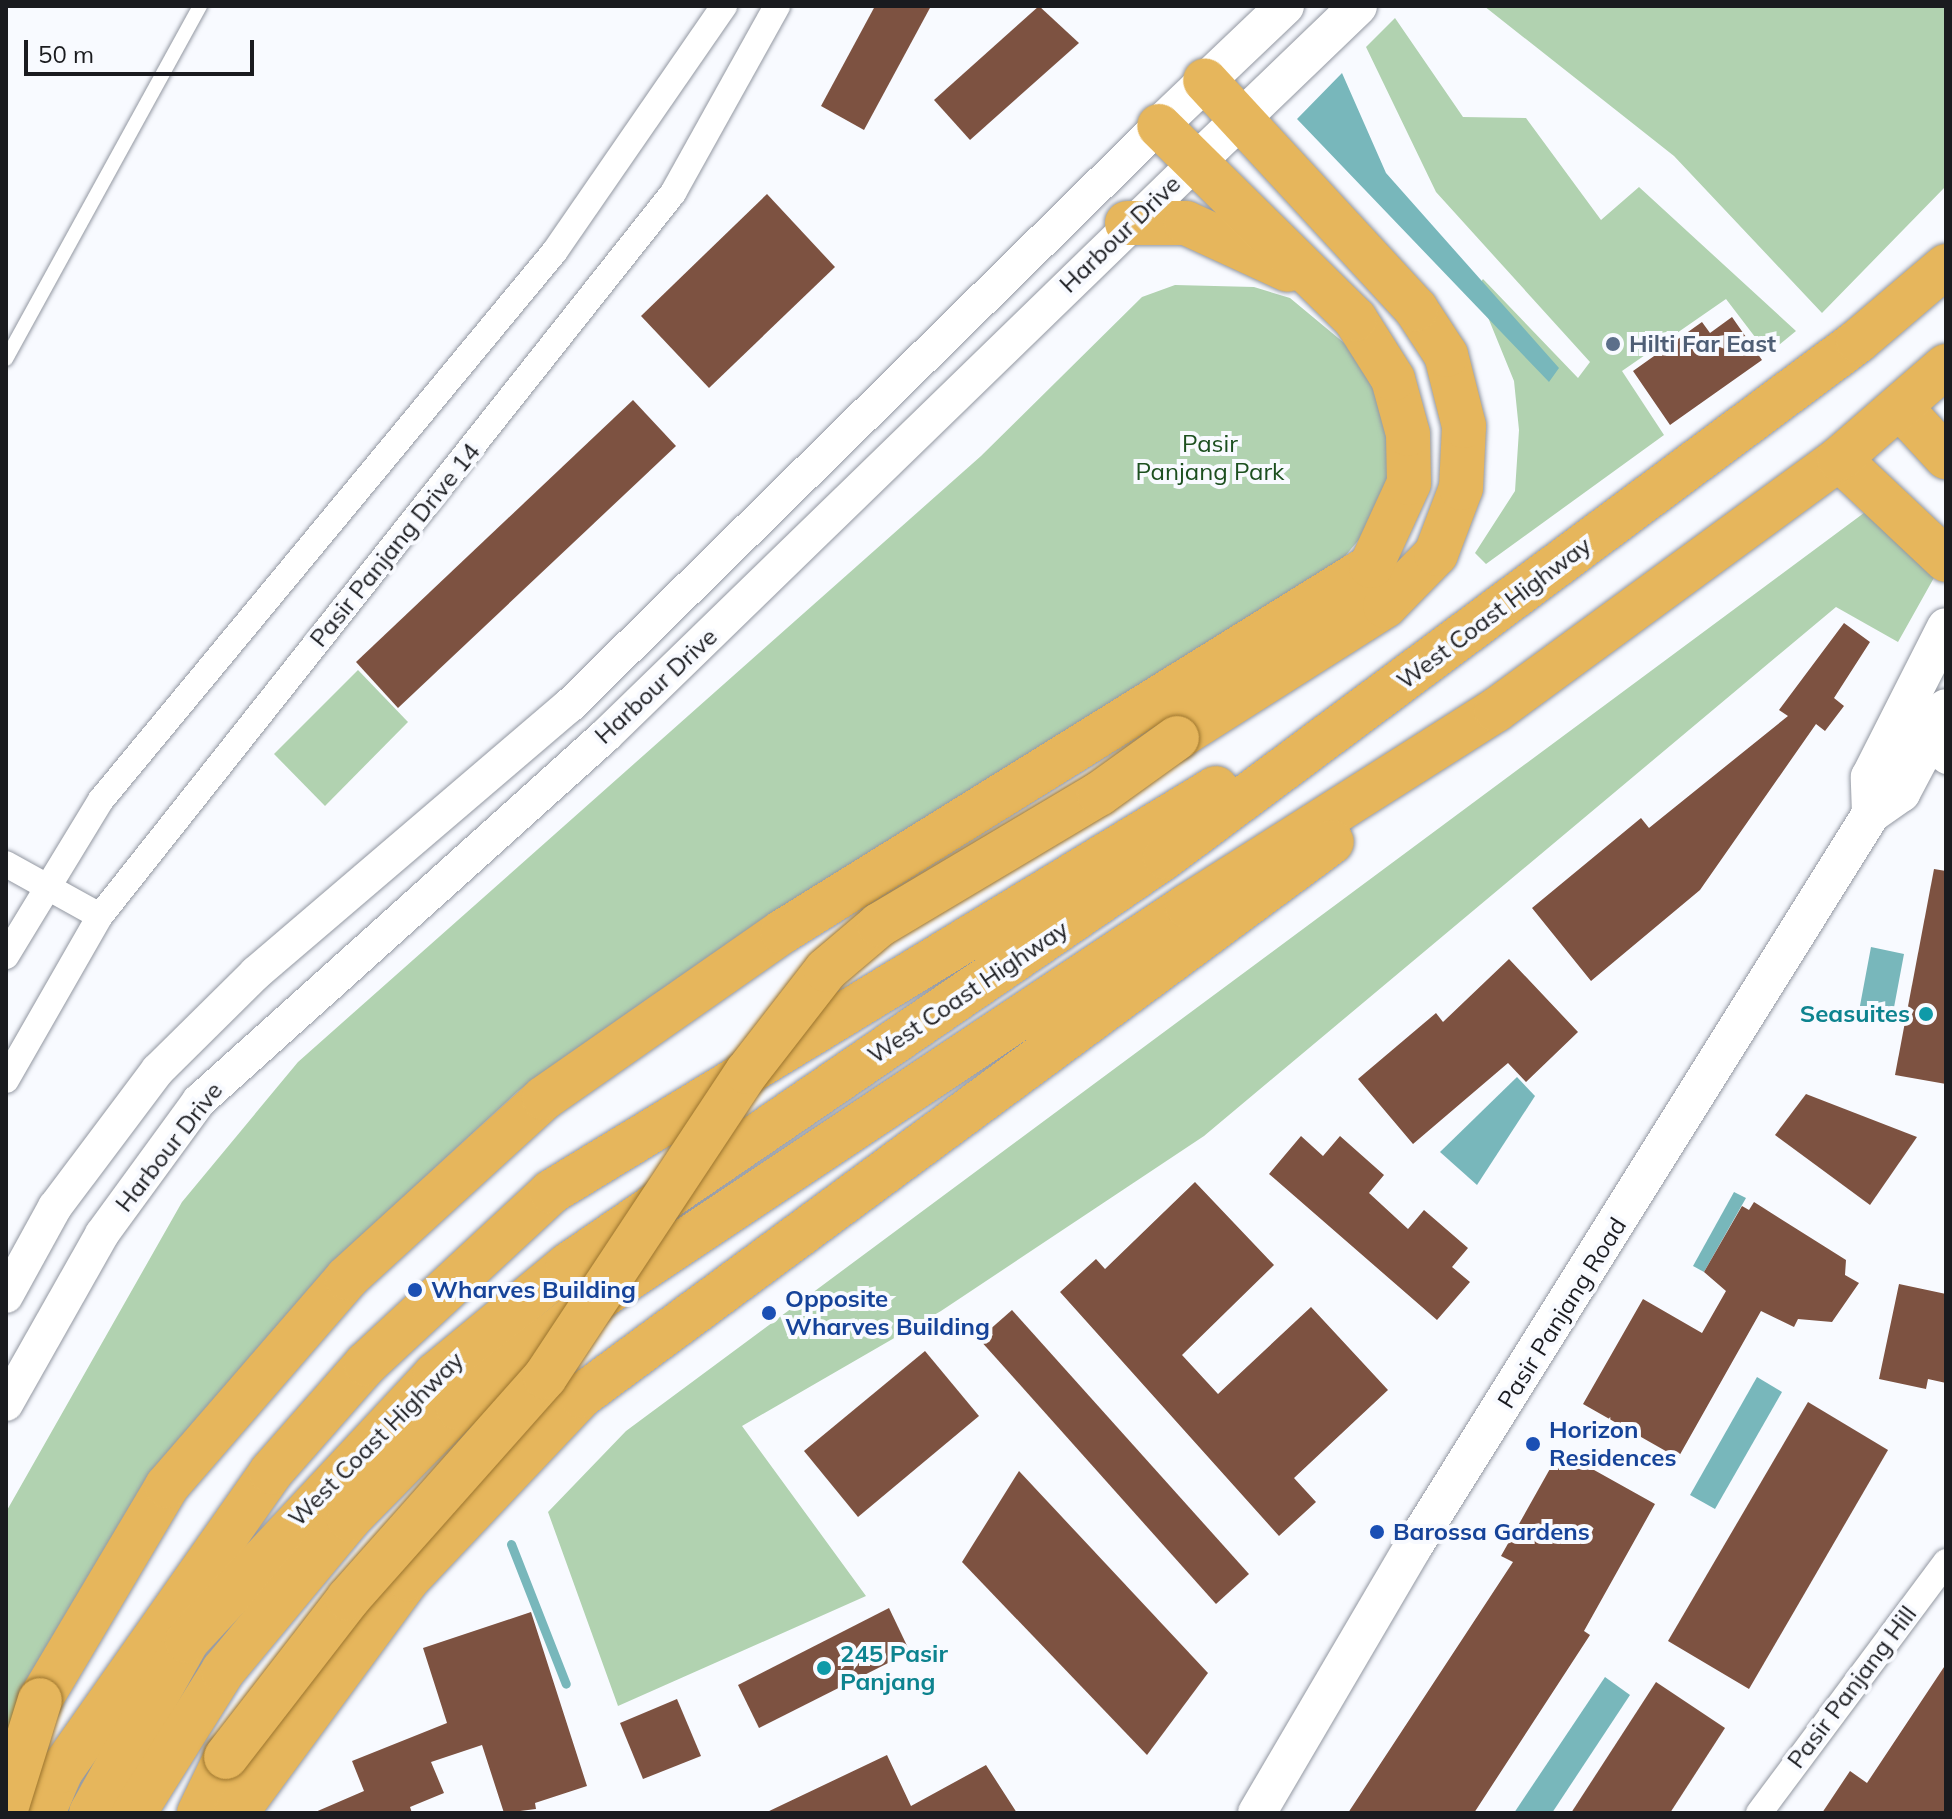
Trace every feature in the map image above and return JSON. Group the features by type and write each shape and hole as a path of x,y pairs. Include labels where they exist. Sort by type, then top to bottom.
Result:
{"highway":[{"path":"6,1809 40,1700 167,1486 347,1278 544,1098 782,932 1167,720 1385,606 1436,554 1461,488 1464,426 1446,355 1416,309 1239,121 1205,80"},
{"path":"199,1813 226,1757 348,1599 545,1377 747,1072 826,970 879,925 1099,794 1167,720 1371,566 1393,528 1409,483 1408,434 1397,392 1355,319 1193,165 1159,126"},
{"path":"1127,223 1186,223 1323,286"},
{"name":"West Coast Highway","path":"91,1813 187,1641 323,1488 435,1375 568,1265 1165,857 1858,341 1946,266"},
{"name":"West Coast Highway","path":"134,1813 223,1671 349,1519 447,1419 595,1301 1496,710 1839,459 1946,366"},
{"path":"1901,408 1946,457"},
{"path":"1839,459 1946,560"},
{"path":"43,1813 61,1771 271,1472 366,1364 551,1192 1449,647"},
{"path":"236,1813 408,1579 581,1396 1241,915 1496,710"}],"main road":[{"name":"Harbour Drive","path":"1159,126 1285,6"},
{"name":"Harbour Drive","path":"1193,165 1358,6"},
{"name":"Pasir Panjang Road","path":"1923,744 1946,627"},
{"name":"Pasir Panjang Road","path":"1257,1813 1413,1547 1871,814 1870,777 1923,744 1946,708"}],"street":[{"path":"6,956 101,800 555,251 724,6"},
{"name":"Pasir Panjang Drive 14","path":"6,1080 100,916 673,193 777,6"},
{"name":"Harbour Drive","path":"6,1296 55,1207 158,1070 256,973 569,706 1159,126"},
{"name":"Harbour Drive","path":"6,1404 102,1234 199,1101 606,735 920,434 1127,223 1193,165"},
{"path":"6,864 100,916"},
{"name":"Pasir Panjang Hill","path":"1759,1813 1946,1562"}],"lane":[{"path":"6,359 200,6"}],"green space":[{"path":"1484,6 1946,6 1946,186 1822,313 1674,156"},
{"path":"1395,18 1463,117 1526,118 1601,220 1639,187 1796,331 1768,354 1726,299 1622,371 1664,435 1486,564 1475,553 1515,491 1519,430 1514,381 1476,288 1483,279 1578,378 1590,362 1436,192 1366,47"},
{"name":"Pasir Panjang Park","path":"1175,285 1254,287 1290,298 1355,352 1378,387 1392,435 1390,484 1367,530 1335,568 653,995 518,1091 329,1266 6,1770 6,1512 182,1202 298,1062 981,456 1142,297"},
{"path":"1872,507 1940,567 1898,642 1836,607 1204,1136 941,1311 742,1426 866,1596 618,1706 548,1512 626,1431"},
{"path":"358,670 408,722 325,806 274,754"}],"water":[{"path":"1342,73 1386,173 1559,368 1549,382 1297,119"},
{"path":"1871,947 1904,954 1892,1018 1859,1011"},
{"path":"1517,1077 1535,1096 1477,1185 1440,1152"},
{"path":"1734,1192 1746,1198 1704,1272 1693,1266"},
{"path":"1757,1377 1782,1392 1715,1509 1690,1495"},
{"path":"1605,1677 1630,1695 1552,1813 1514,1813"}],"building":[{"path":"875,6 931,6 864,130 821,106"},
{"path":"1039,6 1079,43 970,140 934,100"},
{"path":"767,194 835,267 709,388 641,316"},
{"path":"1732,317 1762,360 1670,425 1633,371 1702,322 1710,333"},
{"path":"633,400 676,446 398,708 356,662"},
{"path":"1844,623 1870,642 1834,698 1844,706 1825,731 1816,724 1700,890 1591,981 1532,908 1641,818 1649,828 1788,716 1779,710"},
{"name":"Seasuites","path":"1934,869 1946,871 1946,1084 1895,1075"},
{"path":"1509,959 1578,1032 1526,1082 1508,1063 1413,1144 1358,1079 1436,1013 1443,1022"},
{"path":"1806,1094 1917,1137 1870,1205 1775,1135"},
{"path":"1301,1136 1323,1156 1340,1136 1384,1175 1369,1193 1408,1229 1424,1210 1468,1248 1452,1267 1470,1282 1437,1320 1269,1174"},
{"path":"1195,1182 1274,1265 1182,1355 1218,1394 1311,1307 1388,1390 1294,1478 1316,1502 1279,1536 1060,1292 1096,1259 1105,1269"},
{"path":"1754,1202 1846,1260 1845,1275 1859,1283 1832,1322 1798,1319 1794,1327 1761,1311 1678,1458 1583,1404 1643,1299 1702,1333 1726,1291 1704,1272 1742,1206 1749,1210"},
{"path":"1899,1284 1946,1294 1946,1383 1928,1379 1926,1389 1879,1379"},
{"path":"1012,1310 1249,1574 1216,1604 979,1339"},
{"path":"925,1351 979,1416 858,1517 804,1451"},
{"path":"1808,1402 1888,1450 1749,1689 1668,1641"},
{"path":"1560,1451 1655,1504 1584,1631 1590,1635 1474,1813 1348,1813 1513,1562 1501,1556"},
{"path":"1019,1471 1208,1673 1147,1755 962,1562"},
{"name":"245 Pasir Panjang","path":"889,1608 910,1652 759,1728 738,1685"},
{"path":"531,1612 587,1786 535,1803 536,1809 504,1813 482,1745 431,1762 444,1793 410,1807 412,1813 313,1813 364,1791 352,1761 447,1723 423,1648"},
{"path":"1946,1664 1946,1813 1822,1813 1850,1771 1867,1783"},
{"path":"1656,1682 1725,1728 1670,1813 1571,1813"},
{"path":"677,1699 701,1756 643,1779 620,1723"},
{"path":"887,1755 911,1806 986,1765 1017,1813 765,1813"}],"waterway":[{"path":"511,1544 566,1684"}],"place":[{"name":"Hilti Far East","path":"1613,344"},
{"name":"Seasuites","path":"1926,1014"},
{"name":"Wharves Building","path":"415,1290"},
{"name":"Opposite Wharves Building","path":"769,1313"},
{"name":"Horizon Residences","path":"1533,1444"},
{"name":"Barossa Gardens","path":"1377,1532"},
{"name":"245 Pasir Panjang","path":"824,1668"}]}
